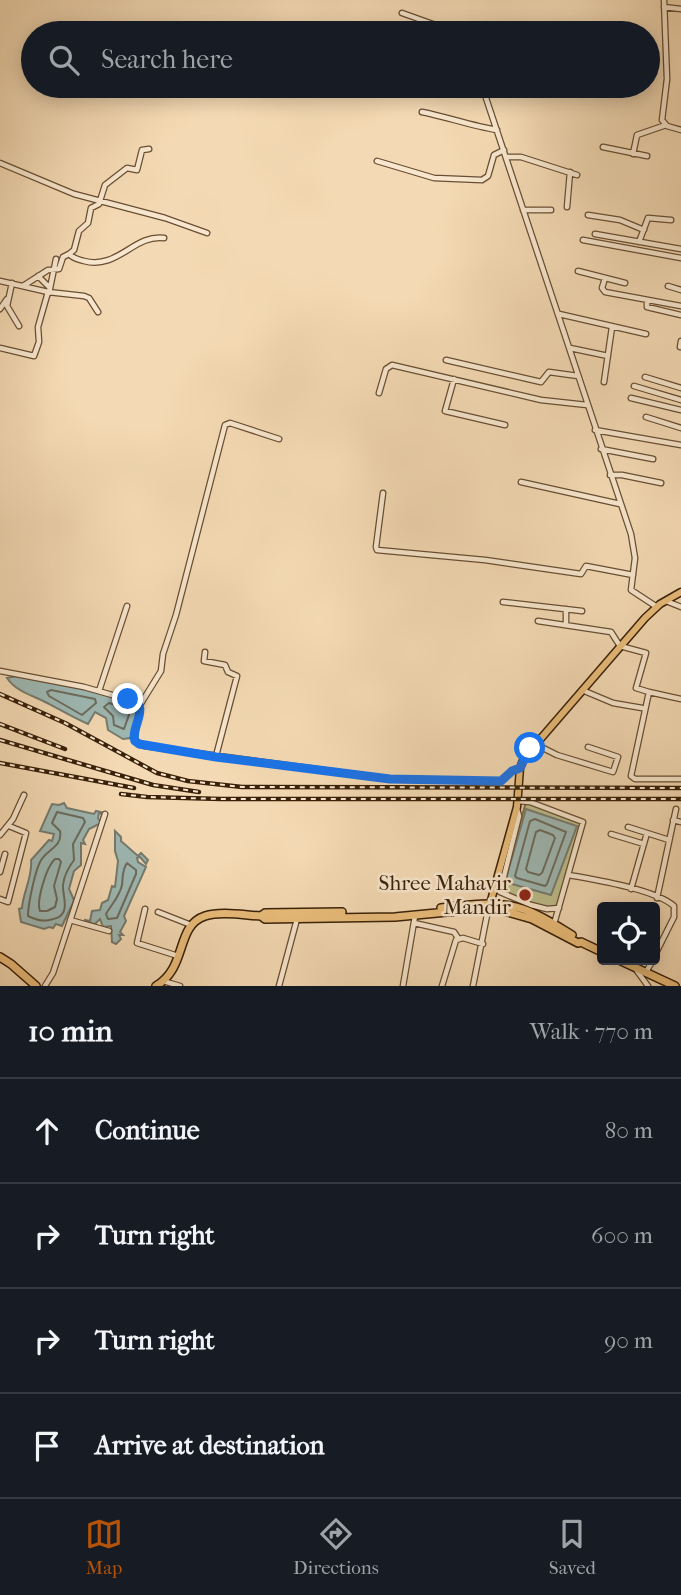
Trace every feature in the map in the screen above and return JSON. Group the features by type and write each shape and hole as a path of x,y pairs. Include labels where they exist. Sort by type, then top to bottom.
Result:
{"highway":[{"path":"261,916 265,913 395,912 467,904 524,909 581,942"},
{"path":"159,984 173,972 191,925 208,915 261,916 264,919 414,919 489,907 516,913 597,950"},
{"path":"0,957 36,986"},
{"path":"630,965 675,986"}],"main road":[{"path":"489,907 517,804 520,768 524,758 620,646 657,607 681,592"}],"street":[{"path":"664,0 667,79 662,120 666,125 681,130"},
{"path":"664,7 681,9"},
{"path":"402,13 424,21"},
{"path":"486,98 622,509 634,550 632,592 657,607"},
{"path":"422,111 458,119 475,127 497,130"},
{"path":"633,154 637,135 666,125"},
{"path":"603,147 646,156"},
{"path":"23,286 61,265 65,254 74,250 79,231 88,223 91,208 99,204 106,186 127,168 137,170 142,150 149,149"},
{"path":"377,161 433,178 482,180 488,176 494,155 504,150"},
{"path":"506,157 521,157 577,175"},
{"path":"0,163 70,192 207,233"},
{"path":"567,206 570,172"},
{"path":"523,210 551,210"},
{"path":"588,215 620,220 644,230"},
{"path":"639,242 647,219 651,216 671,220"},
{"path":"595,234 681,249"},
{"path":"69,254 74,259 92,264 116,259 151,237 164,237"},
{"path":"583,240 681,258"},
{"path":"0,348 35,355 39,342 38,327 56,259"},
{"path":"578,271 625,283"},
{"path":"38,276 43,278 49,291"},
{"path":"604,278 604,291 681,306"},
{"path":"0,281 84,296 98,312"},
{"path":"0,309 12,284"},
{"path":"668,286 681,290"},
{"path":"7,298 7,306 19,326"},
{"path":"647,300 647,307 681,315"},
{"path":"558,314 646,334"},
{"path":"604,382 612,327"},
{"path":"569,348 608,356"},
{"path":"446,360 540,382 544,381 549,372 578,376"},
{"path":"379,393 386,369 390,365 541,400 587,405"},
{"path":"645,377 681,388"},
{"path":"454,379 445,411 505,425"},
{"path":"634,386 681,400"},
{"path":"631,398 681,410"},
{"path":"646,417 681,428"},
{"path":"140,706 161,669 225,425 230,423 279,439"},
{"path":"595,430 681,445"},
{"path":"601,449 653,459"},
{"path":"610,475 661,483"},
{"path":"522,482 622,509"},
{"path":"383,493 377,550 485,560 581,574 586,566 633,575"},
{"path":"666,601 681,607"},
{"path":"503,602 582,611"},
{"path":"99,691 127,606"},
{"path":"566,609 566,625"},
{"path":"538,621 611,632 620,646 646,653 636,688 681,699"},
{"path":"205,652 204,661 226,665 228,673 237,676 216,757"},
{"path":"0,671 135,701 141,712 133,735 135,741 145,746 415,780 501,781 520,768"},
{"path":"582,690 613,703 642,708"},
{"path":"649,692 631,776 635,779 681,779"},
{"path":"534,744 557,755 613,772 618,757 588,747"},
{"path":"0,835 9,825 24,795"},
{"path":"554,925 569,875 583,822 530,802 517,804 519,816 500,892 531,905 547,909 559,908"},
{"path":"657,898 676,809"},
{"path":"45,986 53,973 105,814"},
{"path":"673,821 681,822"},
{"path":"0,899 8,902 26,833 9,825"},
{"path":"628,827 669,840"},
{"path":"631,889 647,833"},
{"path":"611,834 644,844"},
{"path":"0,872 5,854"},
{"path":"569,875 631,889 670,903 678,913 660,947"},
{"path":"473,986 489,907"},
{"path":"145,909 137,943 179,956"},
{"path":"158,912 191,925"},
{"path":"279,986 297,919"},
{"path":"403,986 414,919 454,932 458,939 483,944"},
{"path":"70,920 109,931"},
{"path":"442,986 454,942 458,939"},
{"path":"646,972 650,965"},
{"path":"634,967 648,986"},
{"path":"159,984 180,986"}],"green space":[{"path":"526,802 585,823 558,911 505,895 501,889"}],"water":[{"path":"17,676 136,702 139,707 131,738 123,739 108,730 106,718 95,712 88,724 21,691 7,678"},
{"path":"64,803 67,808 94,814 96,811 104,813 101,818 102,814 99,813 101,823 89,829 83,840 85,844 81,843 81,865 74,871 69,889 74,900 62,926 56,924 53,928 44,929 21,922 19,909 22,908 31,872 31,860 49,840 52,841 54,834 40,831 52,804"},
{"path":"526,809 577,826 551,895 505,882"},
{"path":"115,831 121,841 138,856 141,853 148,860 146,864 140,857 137,858 138,862 146,867 124,916 126,921 120,932 123,935 119,935 121,939 116,944 112,942 111,926 103,927 100,919 95,924 85,922 90,921 92,911 100,910 102,903 108,900 112,886 115,887 118,861"}],"railway":[{"path":"0,694 65,723 157,773 188,781 242,787 681,788"},
{"path":"0,724 65,749"},
{"path":"0,740 153,785 199,792"},
{"path":"0,763 134,788"},
{"path":"121,794 221,799 681,799"}],"place":[{"name":"Shree Mahavir Mandir","path":"525,895"}],"route":[{"path":"128,699 140,706 141,712 133,735 139,744 315,770 390,779 501,781 515,768 520,768 530,748"}]}
